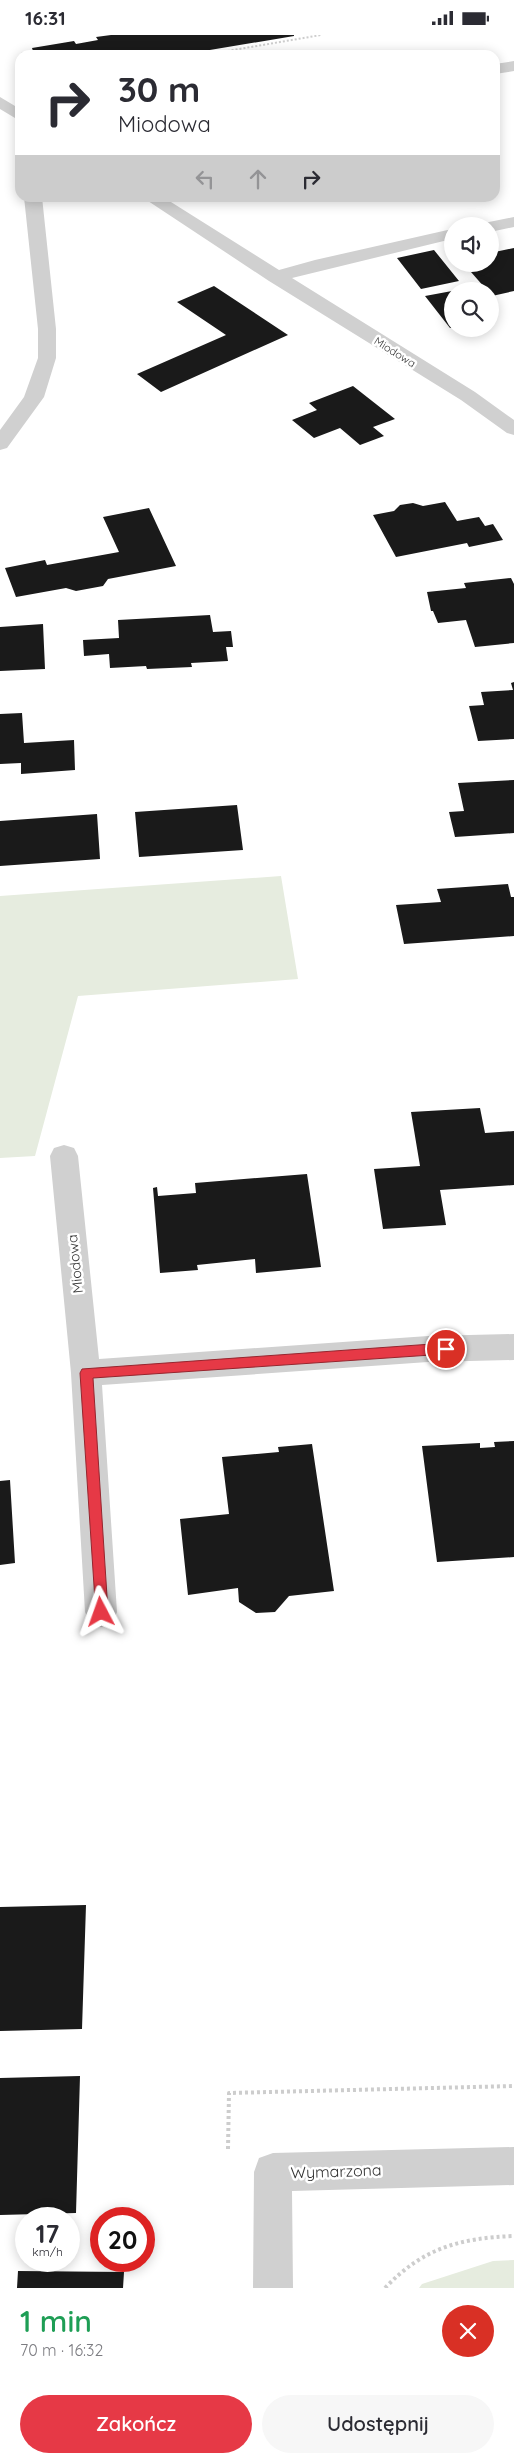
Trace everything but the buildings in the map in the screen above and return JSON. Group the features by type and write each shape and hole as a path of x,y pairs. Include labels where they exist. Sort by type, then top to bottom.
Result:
{"street":[{"path":"500,68 514,66"},
{"path":"0,102 15,112"},
{"path":"0,444 34,397 41,381 47,358 47,329 34,202"},
{"name":"Miodowa","path":"158,202 468,396 514,429"},
{"path":"499,226 514,223"},
{"path":"275,277 316,265 444,236"},
{"name":"Miodowa","path":"64,1155 86,1373 101,1612"},
{"path":"86,1373 428,1349 514,1347"},
{"name":"Wymarzona","path":"273,2288 273,2172 514,2166"}],"path":[{"path":"233,50 321,35"},
{"path":"385,2288 409,2266 446,2245 475,2238 514,2236"}],"shaded area":[{"path":"281,876 298,979 78,996 35,1156 0,1158 0,896"},
{"path":"514,2260 514,2288 419,2288 422,2284 493,2261"}],"route":[{"path":"101,1612 86,1373 446,1349"}]}
